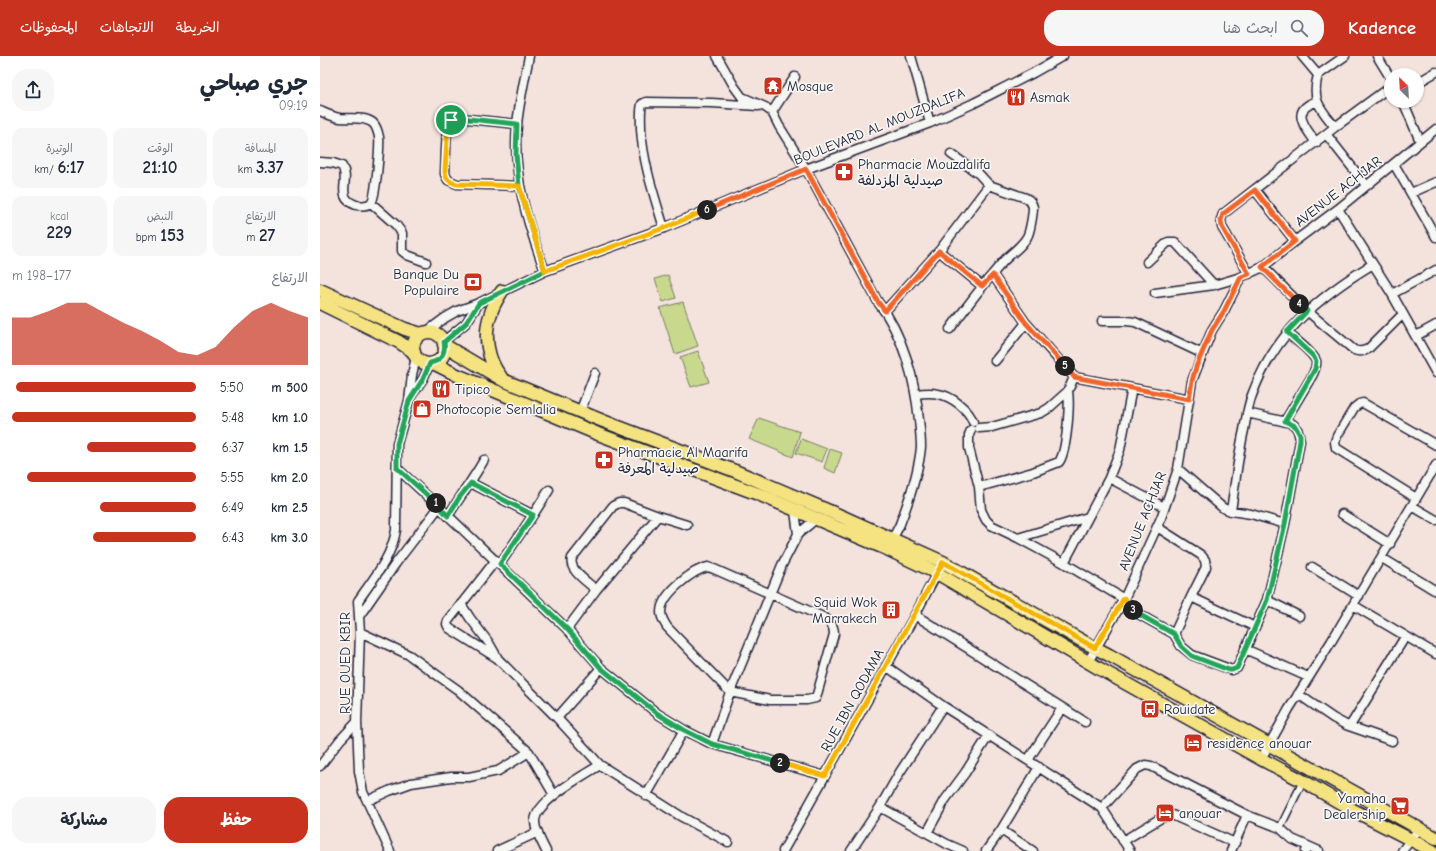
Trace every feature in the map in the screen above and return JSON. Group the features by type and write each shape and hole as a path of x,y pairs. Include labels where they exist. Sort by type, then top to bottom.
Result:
{"main road":[{"path":"320,290 405,329 437,334 444,343 503,380 580,412 735,471 837,514 1088,662 1351,809 1433,851"},
{"path":"502,291 491,312 487,340 490,358 495,370 503,380"},
{"path":"320,303 399,342 422,362 432,363 471,381 598,434 758,494 795,511 943,562 1436,838"},
{"path":"415,355 414,342 423,333"},
{"path":"432,363 437,361 443,354 444,343"}],"street":[{"path":"529,56 517,124 516,154 519,186 545,271"},
{"path":"717,56 742,97 765,107 772,112 806,169 878,302 885,311 900,342 909,366 916,394 921,447 914,481 900,525 889,544"},
{"path":"910,56 930,123"},
{"name":"BOULEVARD AL MOUZDALIFA","path":"423,333 445,318 545,271 664,228 806,169 930,123 972,104 1063,56"},
{"path":"1302,56 1318,75"},
{"path":"1335,127 1322,111 1317,101 1315,84 1318,75 1345,56"},
{"path":"1377,56 1384,68"},
{"path":"1424,79 1436,72"},
{"path":"772,112 795,77"},
{"path":"1249,274 1222,227 1221,220 1223,214 1335,127 1384,91"},
{"path":"1316,143 1302,120 1301,113 1309,104 1317,101"},
{"path":"664,228 646,165 641,127 642,104 646,102 712,103 765,107"},
{"path":"1406,108 1420,141"},
{"path":"320,111 339,118 364,119 372,122 375,127 379,137 376,186 374,198 371,203 366,205 358,205 348,202 344,195 345,174 342,166 333,163 320,162"},
{"path":"517,124 459,118 451,120 448,124 445,174 448,180 457,184 519,186"},
{"name":"AVENUE ACHJAR","path":"1088,662 1124,598 1157,527 1178,469 1192,381 1196,367 1203,354 1212,330 1224,311 1241,277 1262,267 1338,209 1436,129"},
{"path":"1326,134 1366,185"},
{"path":"950,329 1001,263 1021,245 1027,237 1033,207 1030,200 990,185 979,174 951,154"},
{"path":"1394,164 1436,236"},
{"path":"1411,193 1436,182"},
{"path":"885,311 939,251 990,185"},
{"path":"1255,190 1295,241"},
{"path":"371,203 396,225 402,233 402,251 407,255 426,262"},
{"path":"1338,209 1392,294 1436,373"},
{"path":"1147,262 1168,242 1175,242 1214,285"},
{"path":"939,251 982,286"},
{"path":"1230,511 1251,395 1268,359 1287,332 1307,311 1331,292 1372,264"},
{"path":"1262,267 1307,311 1358,352 1368,349 1403,314"},
{"path":"1392,294 1436,270"},
{"path":"993,275 1026,323 1074,377 1189,399"},
{"path":"1155,293 1214,285 1241,277"},
{"name":"BOULEVARD AL MOUZDALIFA","path":"444,343 466,323 479,303"},
{"path":"1102,321 1135,322 1203,354"},
{"path":"995,361 1026,323"},
{"path":"1416,336 1436,325"},
{"path":"1285,421 1312,376 1316,361 1313,356 1287,332"},
{"name":"RUE OUED KBIR","path":"390,851 364,792 359,771 357,722 360,615 358,601 390,551 394,541 396,530 397,444 409,401 415,355"},
{"name":"RUE OUED KBIR","path":"409,401 432,363"},
{"path":"580,412 595,373"},
{"path":"974,427 992,427 1041,413 1068,391 1074,377"},
{"path":"1064,563 1109,478 1120,450 1132,388"},
{"path":"979,487 1033,472 1059,462 1063,454 1069,412 1068,391"},
{"path":"916,394 929,393 946,396 970,415 974,427"},
{"path":"1436,445 1363,403 1354,408 1334,442 1336,448 1341,452 1414,502 1436,520"},
{"path":"974,427 969,435 969,448 979,487 981,510 986,520 991,525 1064,563 1124,598 1128,606 1140,615 1174,634 1181,646 1192,656 1232,670 1237,668 1267,600 1285,524 1300,441 1298,430 1295,426 1285,421 1247,413"},
{"path":"448,516 459,498 471,483 484,460"},
{"path":"1261,759 1298,694 1382,558 1436,465"},
{"path":"397,468 498,562 567,629 601,668 658,714 684,730 712,744 825,776"},
{"path":"1178,469 1223,508 1285,524"},
{"path":"1109,478 1164,507"},
{"path":"471,483 533,515"},
{"path":"549,490 533,515 498,562 448,621 447,624 449,628 497,658 557,718 600,765 682,818 728,842"},
{"path":"596,590 575,570 571,561 612,506 619,503 624,503 687,525"},
{"path":"360,615 396,563 439,507"},
{"path":"795,511 798,534"},
{"path":"1342,514 1390,544"},
{"path":"567,629 596,590 658,516"},
{"path":"1018,538 1088,517"},
{"path":"712,744 730,692 782,565 798,534 816,519"},
{"path":"1157,527 1201,555 1205,560 1206,567 1174,634"},
{"path":"1382,558 1436,591"},
{"name":"RUE IBN QODAMA","path":"783,851 943,562"},
{"path":"708,567 714,569 770,593 825,618 833,625 834,634 816,698 807,700 770,700 730,692 667,627 662,618 661,611 668,595 694,572 701,568 708,567"},
{"path":"1312,567 1359,596"},
{"path":"1192,597 1255,628"},
{"path":"1267,600 1299,616"},
{"path":"461,604 482,633 497,658"},
{"path":"1353,605 1436,654"},
{"path":"915,615 1085,722"},
{"path":"360,632 409,655 458,690 529,752 554,795"},
{"path":"1350,726 1406,637"},
{"path":"1245,649 1308,678"},
{"path":"886,666 943,706 1102,808 1130,851"},
{"path":"557,718 601,668"},
{"path":"1298,694 1333,718 1350,726 1392,741"},
{"path":"851,851 943,706"},
{"path":"1028,760 1062,708"},
{"path":"320,766 340,740 357,722"},
{"path":"646,796 684,730"},
{"path":"927,833 945,800 965,773 989,735"},
{"path":"368,801 390,790 411,783 451,777 469,777 498,771 529,752"},
{"path":"546,851 534,823 536,814 540,807 554,795 600,765"},
{"path":"1102,808 1138,769 1145,765 1151,766 1247,815 1280,828 1292,839 1308,849 1319,851"},
{"path":"986,851 1001,830 1038,767"},
{"path":"1280,828 1303,781"},
{"path":"880,807 963,851"},
{"path":"1123,841 1161,818 1172,815 1235,843"},
{"path":"1231,851 1247,815"},
{"path":"1402,851 1419,829"},
{"path":"1001,830 1032,851"},
{"path":"497,851 538,832"}],"green space":[{"path":"668,275 676,298 663,302 655,279"},
{"path":"683,302 698,346 675,354 660,308"},
{"path":"698,351 709,382 691,387 680,357"},
{"path":"759,418 800,432 793,457 749,439"},
{"path":"801,439 827,449 822,462 796,453"},
{"path":"830,449 842,453 835,473 824,468"}],"place":[{"name":"Mosque","path":"773,86"},
{"name":"Asmak","path":"1016,97"},
{"name":"Pharmacie Mouzdalifa صيدلية المزدلفة","path":"844,172"},
{"name":"Banque Du Populaire","path":"473,282"},
{"name":"Tipico","path":"441,389"},
{"name":"Photocopie Semlalia","path":"422,409"},
{"name":"Pharmacie Al Maarifa صيدلية المعرفة","path":"604,460"},
{"name":"Squid Wok Marrakech","path":"891,610"},
{"name":"Rouidate","path":"1150,709"},
{"name":"residence anouar","path":"1193,743"},
{"name":"Yamaha Dealership","path":"1400,806"},
{"name":"anouar","path":"1165,813"}],"route":[{"path":"451,120 448,124 445,170 446,178 457,184 519,186 539,254 545,271 664,228 806,169 878,302 885,311 939,251 982,286 993,275 1026,323 1074,377 1189,399 1196,367 1203,354 1212,330 1224,311 1241,277 1249,274 1222,227 1221,220 1223,214 1255,190 1295,241 1262,267 1307,311 1287,332 1313,356 1316,361 1312,376 1285,421 1291,423 1298,430 1300,441 1285,524 1267,600 1237,668 1234,670 1229,670 1192,656 1181,646 1174,634 1133,610 1128,606 1124,598 1095,648 943,562 825,776 712,744 684,730 658,714 601,668 567,629 500,564 533,515 471,483 459,498 448,516 397,468 397,444 409,401 423,379 430,363 433,363 441,358 444,349 444,342 466,323 472,316 479,303 545,271 519,186 516,154 517,124 459,118 451,120"}]}
